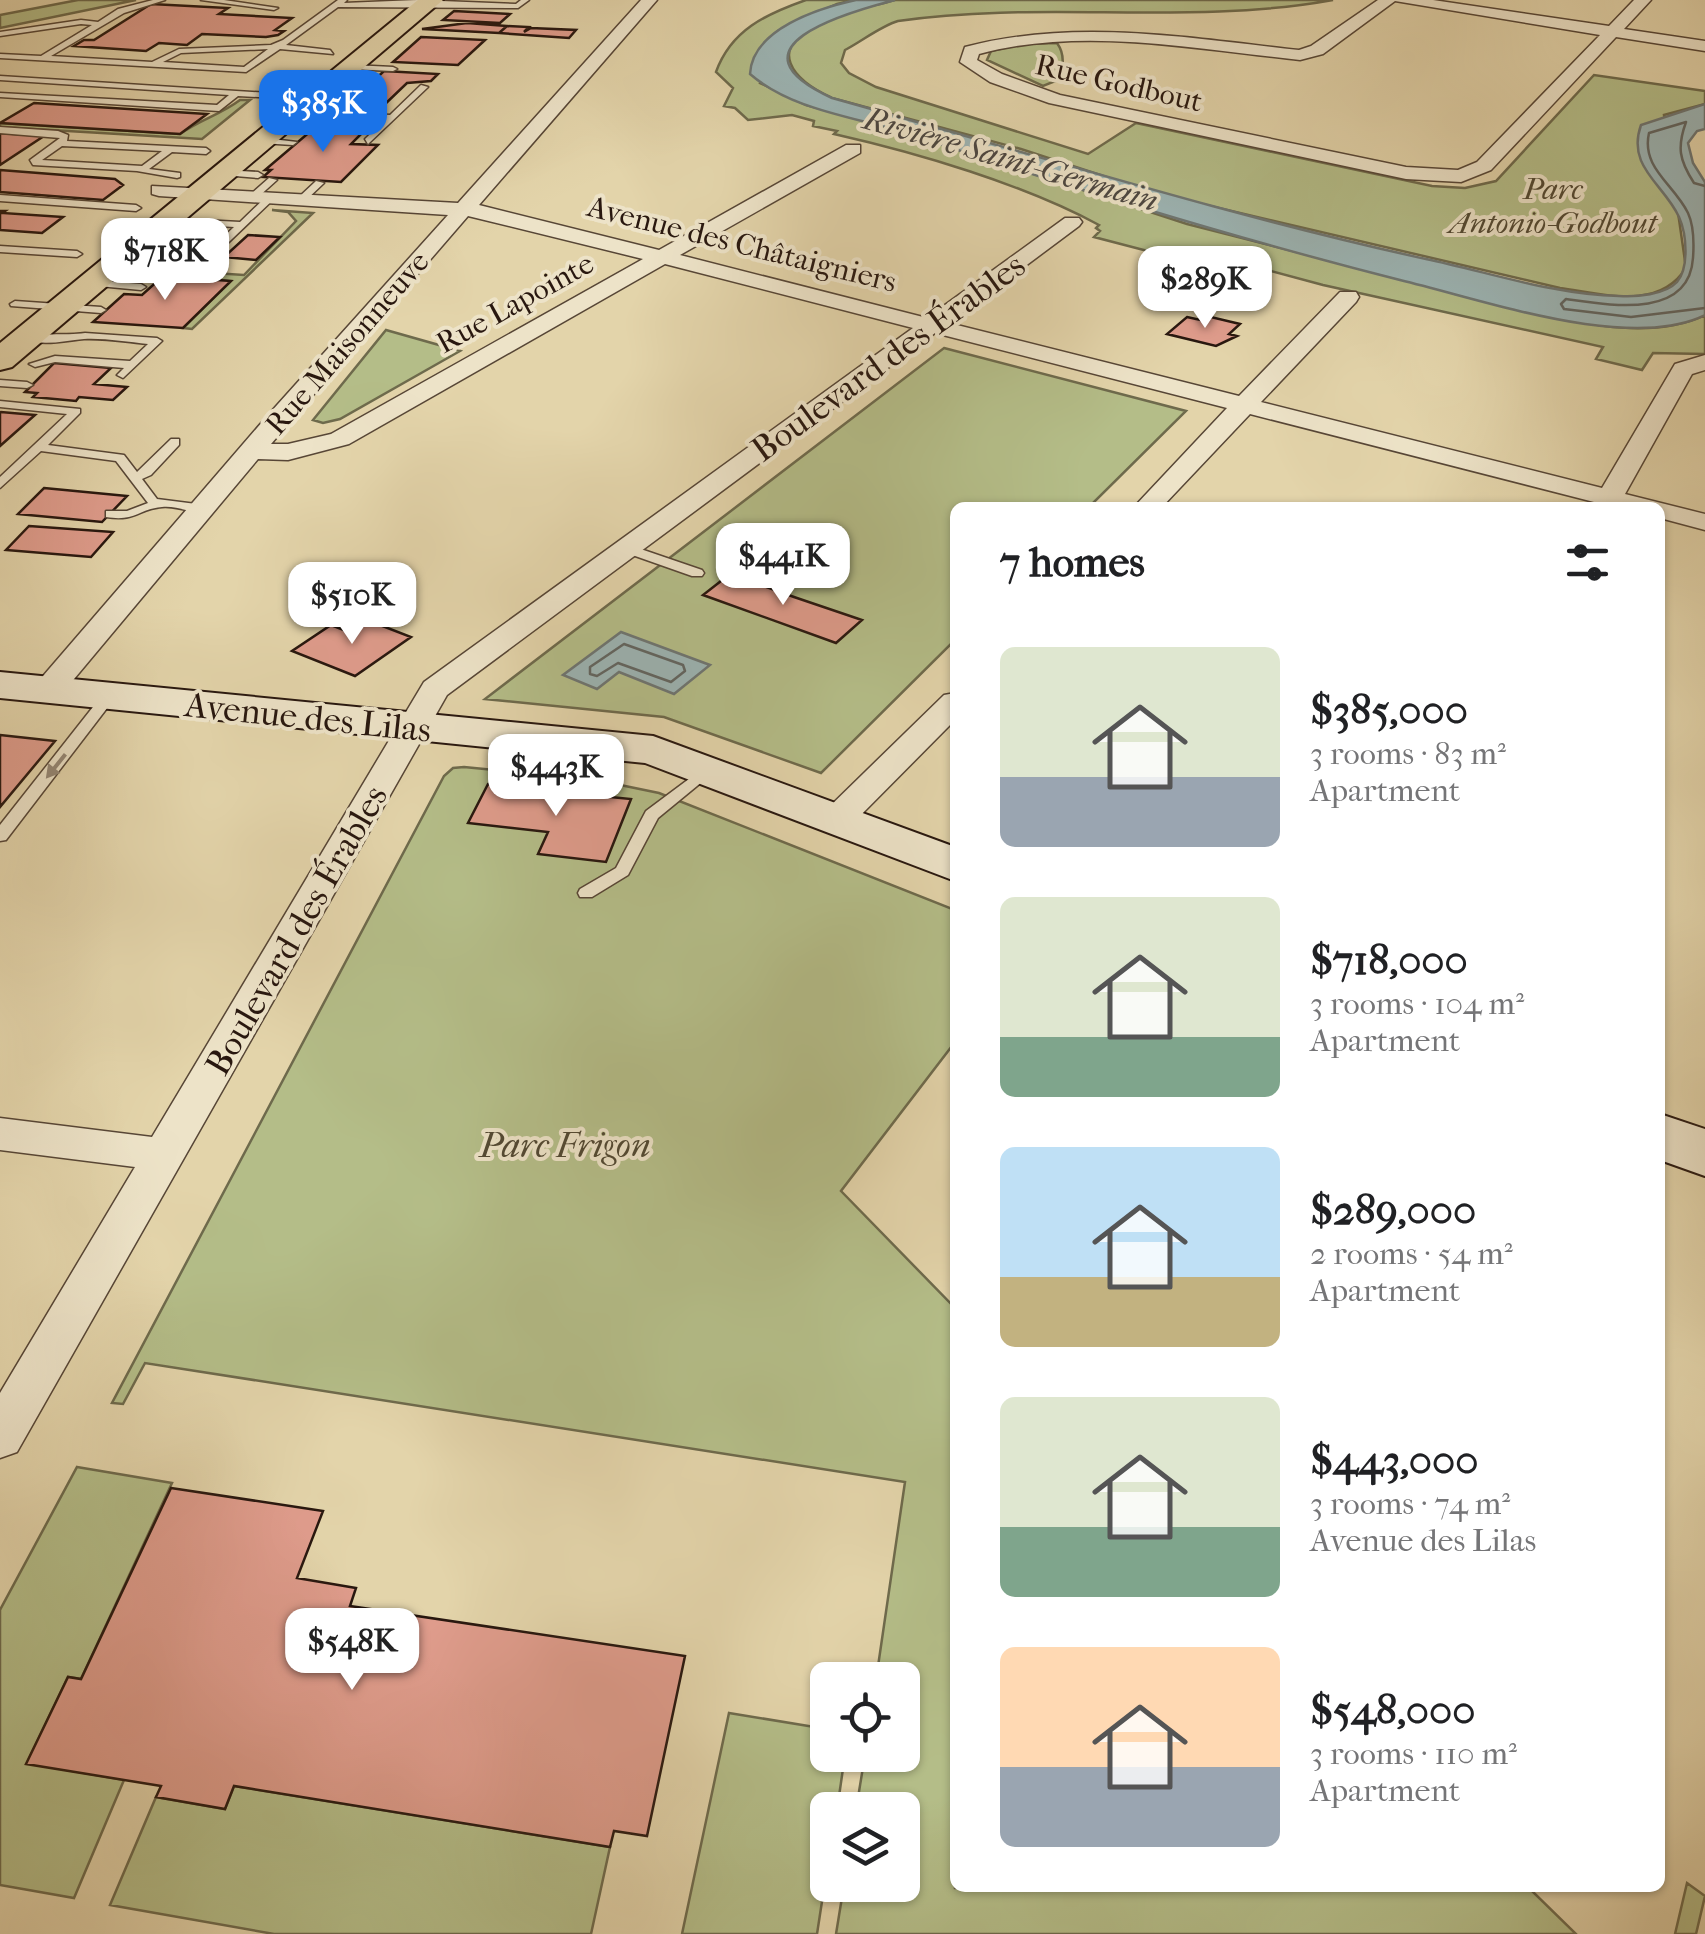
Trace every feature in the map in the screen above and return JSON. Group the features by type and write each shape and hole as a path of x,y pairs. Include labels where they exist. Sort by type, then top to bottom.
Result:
{"main road":[{"path":"0,361 35,356 58,312 92,291 127,254 202,193 216,162 332,75 408,2"},
{"path":"7,310 92,291 157,178 216,162 264,141 408,2"}],"street":[{"name":"Rue Maisonneuve","path":"48,690 252,451 650,0"},
{"name":"Rue Godbout","path":"1388,0 1316,50 1300,55 1136,36 1094,36 1000,41 971,52 968,62 996,78 1055,99 1434,177 1469,175 1484,166 1613,32"},
{"path":"1402,0 1705,46"},
{"path":"1613,32 1643,0"},
{"name":"Rue Lapointe","path":"252,451 288,452 340,439 853,149"},
{"name":"Avenue des Châtaigniers","path":"157,178 202,193 264,187 302,199 464,210 1246,405 1603,502"},
{"name":"Boulevard des Érables","path":"0,1438 434,689 1072,222"},
{"path":"1152,502 1348,297"},
{"path":"1608,502 1683,369 1704,362"},
{"path":"1665,511 1705,522"},
{"name":"Avenue des Lilas","path":"0,684 413,728 626,746 680,757 950,863"},
{"path":"836,820 950,707"},
{"path":"0,1134 164,1155"},
{"path":"1665,1138 1705,1153"}],"lane":[{"path":"43,58 132,7 161,0"},
{"path":"206,0 274,8"},
{"path":"0,56 246,70 340,2 518,6 525,0"},
{"path":"0,34 81,22 101,24"},
{"path":"153,64 179,51 278,46 332,75 392,118"},
{"path":"0,78 236,94 332,75 393,69"},
{"path":"368,141 424,87"},
{"path":"0,95 219,108 236,94"},
{"path":"0,130 58,134 65,138 33,162 157,178"},
{"path":"264,141 293,142"},
{"path":"60,143 157,178"},
{"path":"127,254 205,259 242,225 264,187 216,162"},
{"path":"0,198 157,178"},
{"path":"302,199 319,184"},
{"path":"167,220 242,225"},
{"path":"0,249 92,291 141,287"},
{"path":"7,310 58,312"},
{"path":"35,356 63,340 85,336 157,341 122,374"},
{"path":"35,356 133,365"},
{"path":"0,383 28,386"},
{"path":"0,404 76,412 0,484"},
{"path":"136,477 147,472 175,442"},
{"path":"38,447 112,455 126,462 158,504"},
{"path":"110,514 128,516 158,504 204,508"},
{"path":"626,548 697,573"},
{"path":"0,836 109,696"},
{"path":"586,893 622,870 652,815 710,769"}],"green space":[{"path":"78,0 136,0 0,28 0,15"},
{"path":"806,0 856,0 837,4 778,31 760,83 806,105 896,129 1187,224 1531,312 1596,325 1641,328 1685,323 1705,315 1705,354 1653,353 1642,370 1596,359 1603,347 1323,285 1226,259 1205,266 1094,237 1100,231 1096,228 1099,225 969,171 834,134 837,131 813,126 814,121 792,115 748,120 735,108 724,106 733,88 716,72 731,45 764,18"},
{"name":"Parc Antonio-Godbout","path":"895,0 1333,0 1225,11 952,15 898,21 845,50 841,63 849,73 876,87 1088,154 1136,123 1432,186 1465,188 1496,181 1594,75 1705,91 1705,104 1664,115 1686,268 1675,281 1646,295 1612,296 1560,288 1155,193 1021,149 832,98 797,73 789,53 802,33 837,15"},
{"path":"1057,43 1062,56 1060,75 1058,80 1043,86 987,60 991,51 1023,44"},
{"path":"240,100 250,100 202,139 0,127 0,123 180,134"},
{"path":"272,210 313,213 192,329 183,328 230,281 145,274 150,269 244,275 296,221 288,212"},
{"path":"386,330 460,351 340,419 323,423 313,420"},
{"path":"944,348 1186,411 1094,502 950,502 950,645 821,773 664,717 485,699"},
{"name":"Parc Frigon","path":"464,767 596,780 659,793 950,908 950,1049 841,1191 950,1303 950,1892 1533,1892 1576,1934 836,1934 841,1902 920,1902 920,1792 859,1792 862,1772 920,1772 920,1662 879,1662 905,1482 145,1363 123,1404 112,1403 444,776 453,768"},
{"path":"77,1467 172,1483 81,1679 68,1677 27,1763 124,1780 74,1898 0,1885 0,1610"},
{"path":"729,1713 810,1726 810,1772 843,1772 840,1792 810,1792 810,1902 822,1902 817,1934 682,1934"},
{"path":"234,1786 610,1847 591,1934 274,1934 110,1905 156,1797 225,1809"},
{"path":"1687,1883 1705,1896 1696,1934 1675,1934"}],"water":[{"name":"Rivière Saint-Germain","path":"856,0 895,0 824,24 790,48 788,63 801,80 832,98 1276,223 1522,282 1595,295 1650,294 1672,286 1681,276 1686,251 1682,224 1642,164 1638,140 1641,125 1705,104 1705,129 1697,131 1688,143 1693,163 1705,182 1705,315 1662,327 1615,327 1492,304 1216,230 828,112 786,97 750,74 754,58 775,33 807,15"},
{"path":"621,632 710,665 674,694 619,672 597,689 563,675"}],"building":[{"path":"151,4 228,8 219,14 292,18 275,30 284,31 266,37 202,34 187,45 159,43 146,51 74,46 94,40"},
{"path":"454,11 510,14 500,23 443,20"},
{"path":"467,23 507,26 499,33 422,29"},
{"path":"507,26 529,27 524,32 531,28 576,30 569,38 499,33"},
{"path":"421,37 485,40 458,65 393,62"},
{"path":"384,71 438,74 431,81 407,83 381,108 345,107"},
{"path":"34,103 207,114 180,134 0,123"},
{"path":"319,124 368,127 351,144 378,145 341,182 263,177 271,170 265,170"},
{"path":"0,133 44,136 0,165"},
{"path":"0,170 115,179 123,185 103,200 0,192"},
{"path":"0,211 63,217 42,233 0,230"},
{"path":"248,235 280,237 256,260 224,257"},
{"path":"163,276 231,281 183,328 93,322 124,294 142,295"},
{"path":"1187,317 1205,321 1211,317 1240,324 1229,334 1237,336 1216,346 1167,334"},
{"path":"54,363 111,368 94,384 127,387 113,400 79,397 76,401 33,397 37,393 25,392"},
{"path":"1,412 35,415 0,446"},
{"path":"44,488 127,496 102,522 18,514"},
{"path":"29,526 113,532 91,557 6,550"},
{"path":"730,574 862,620 836,643 703,595"},
{"path":"367,620 411,637 355,676 292,651 331,625 349,632"},
{"path":"0,735 55,741 0,807"},
{"path":"488,784 631,799 606,862 538,854 548,832 468,823"},
{"path":"171,1488 323,1511 297,1578 356,1588 350,1606 685,1656 647,1836 614,1831 610,1847 234,1786 225,1809 156,1797 161,1786 26,1764 68,1677 81,1679"}]}
